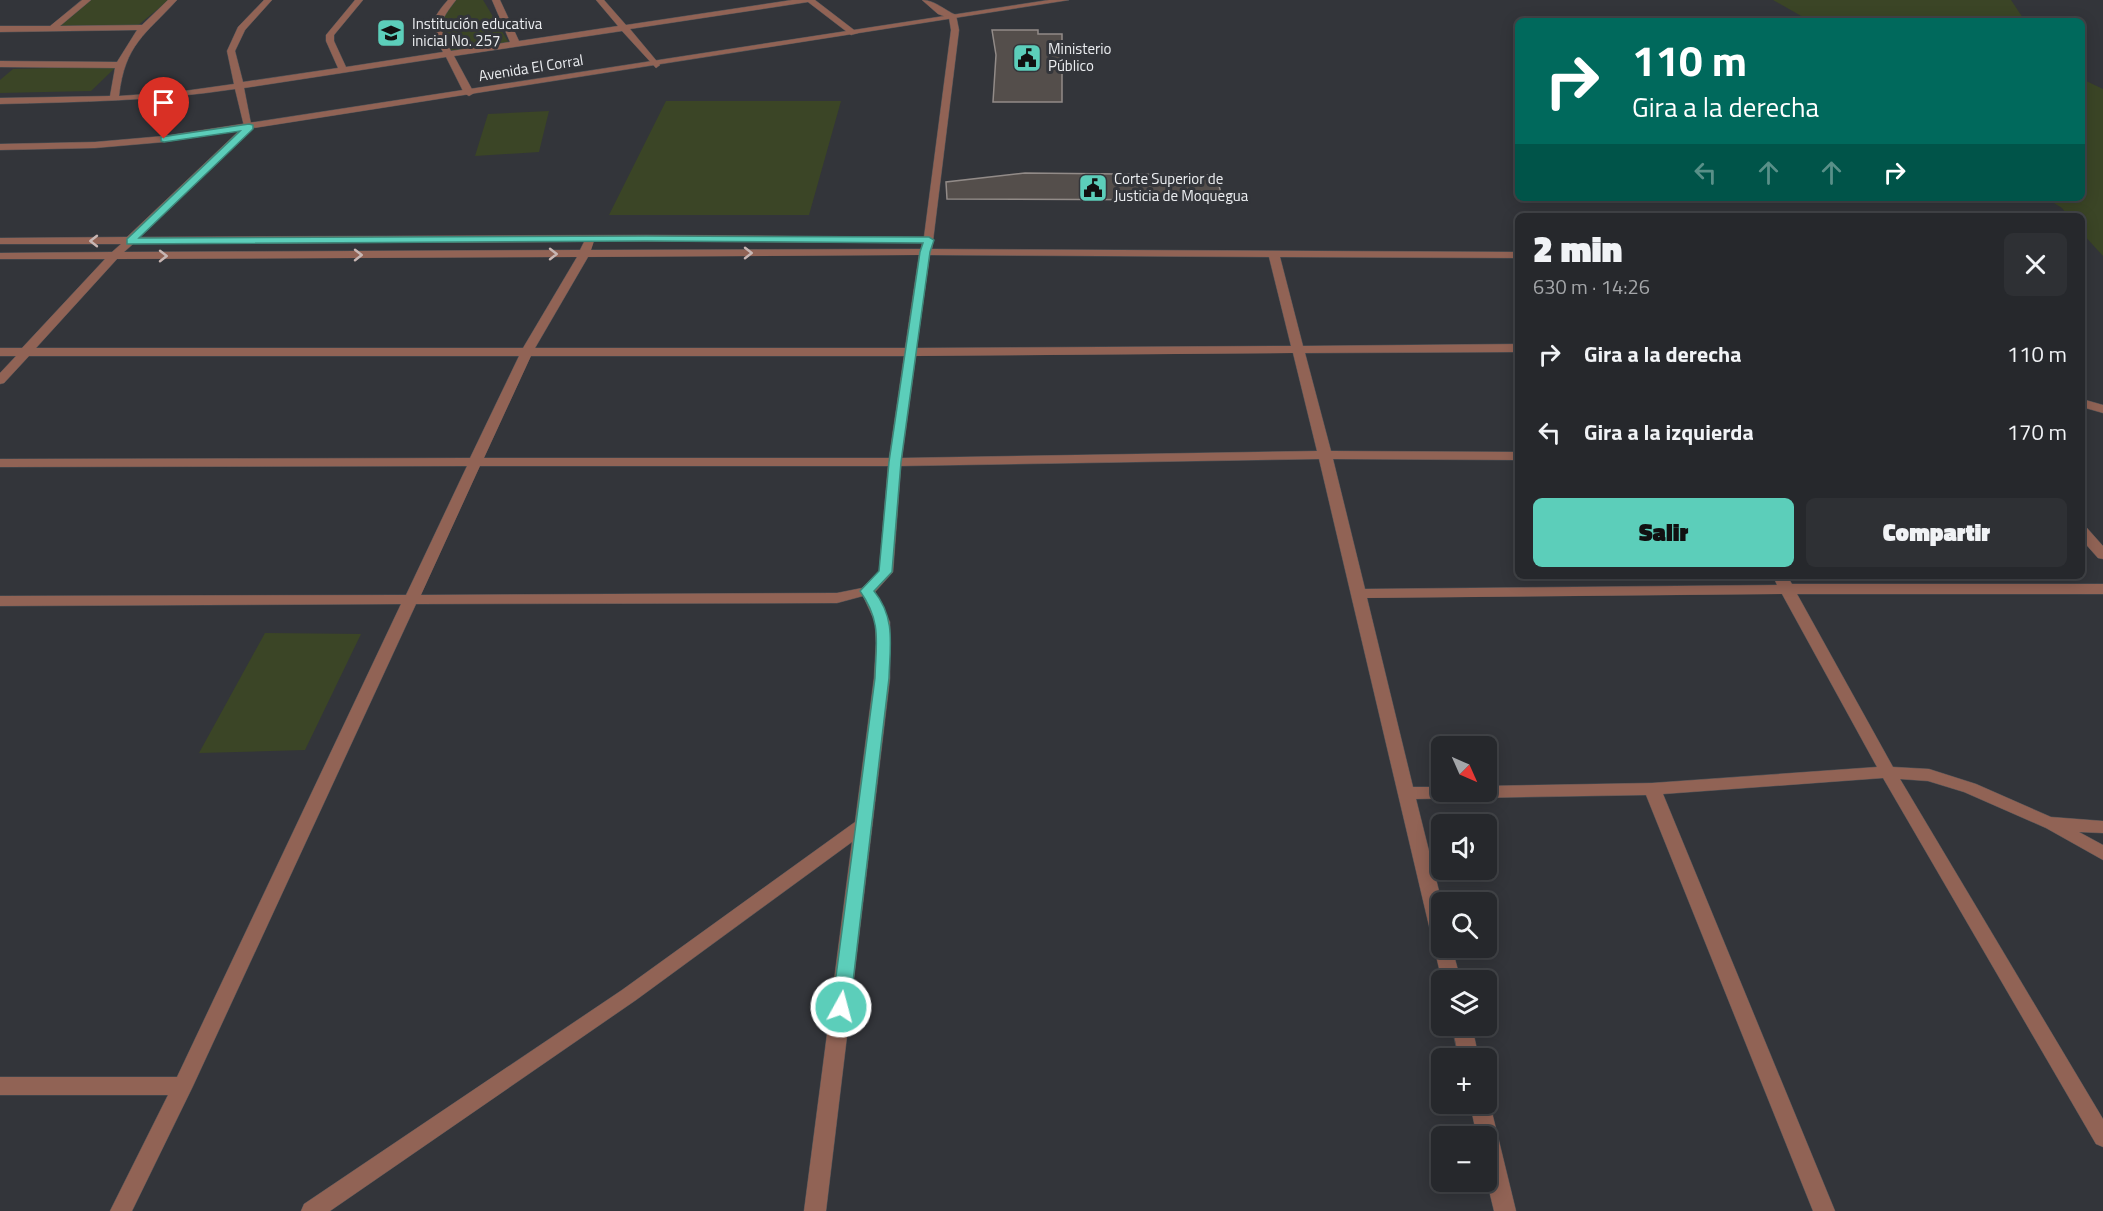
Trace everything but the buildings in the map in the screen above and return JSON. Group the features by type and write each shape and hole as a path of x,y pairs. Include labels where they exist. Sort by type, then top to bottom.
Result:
{"street":[{"path":"52,28 87,0"},
{"path":"114,99 123,54 142,27 173,0"},
{"path":"0,380 114,256 249,127 231,51 234,40 241,29 268,0"},
{"path":"344,71 330,41 330,34 359,0"},
{"path":"452,0 438,16 437,33 447,56 469,93"},
{"path":"496,0 516,45"},
{"path":"600,0 656,64"},
{"path":"0,101 114,99 177,95 624,29 724,9 809,0 854,33"},
{"path":"0,601 837,598 867,591 886,572 895,462 927,246 955,30 952,17 941,12 926,0"},
{"name":"Avenida El Corral","path":"0,147 127,143 249,127 1065,0"},
{"path":"0,28 142,27"},
{"path":"0,64 120,65"},
{"path":"121,1211 183,1086 528,350 584,254 590,239"},
{"path":"0,241 590,239 1273,254 1515,255"},
{"path":"0,256 584,254 927,246"},
{"path":"1273,254 1325,455 1431,894"},
{"path":"0,352 528,350 910,352 1515,348"},
{"path":"2085,404 2103,409"},
{"path":"0,463 895,462 1325,455 1515,456"},
{"path":"2085,534 2103,555"},
{"path":"1359,594 1784,583 2103,589"},
{"path":"1784,583 1888,772 2103,1138"},
{"path":"815,1211 882,678 884,625 877,603 867,591"},
{"path":"1497,792 1652,789 1888,772 1940,778 1970,788 2049,823 2103,853"},
{"path":"1652,789 1824,1211"},
{"path":"1407,793 1431,793"},
{"path":"2049,823 2103,827"},
{"path":"312,1211 629,995 864,825"},
{"path":"0,1086 183,1086"},
{"path":"1482,1114 1505,1211"}],"green space":[{"path":"91,0 169,0 137,26 58,27"},
{"path":"456,0 483,0 509,43 452,52 444,36 442,24 445,14"},
{"path":"1773,0 2011,0 2023,18 1805,18"},
{"path":"117,66 91,91 0,93 0,80 13,69"},
{"path":"2085,80 2103,89 2103,256 2085,236 2085,213 2066,213 2051,201 2085,201"},
{"path":"666,101 841,101 809,215 609,215"},
{"path":"549,111 539,152 475,156 488,114"},
{"path":"265,633 361,634 305,750 199,753"}],"place":[{"name":"Institución educativa inicial No. 257","path":"391,33"},
{"name":"Ministerio Público","path":"1027,58"},
{"name":"Corte Superior de Justicia de Moquegua","path":"1093,188"}],"route":[{"path":"164,139 249,127 130,242 646,238 929,240 925,252 895,462 886,572 867,591 877,603 884,625 882,678 841,1007"}]}
